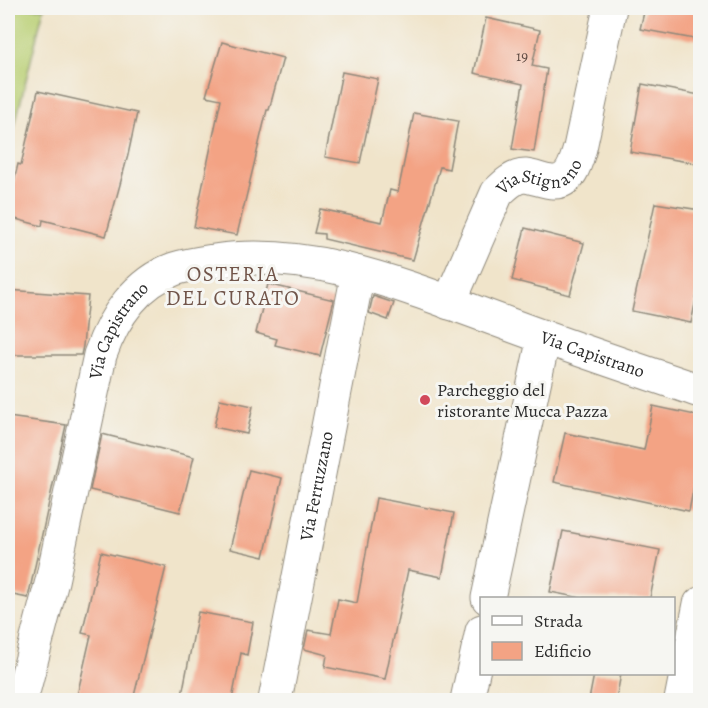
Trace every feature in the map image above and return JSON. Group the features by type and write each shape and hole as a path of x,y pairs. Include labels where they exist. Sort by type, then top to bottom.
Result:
{"street":[{"name":"Via Stignano","path":"449,303 497,193 510,181 524,176 554,183 562,181 573,169 580,148 610,8"},
{"name":"Via Capistrano","path":"21,700 52,581 97,366 107,336 123,308 138,291 161,275 178,268 220,260 258,257 335,267 449,303 700,391"},
{"name":"Via Ferruzzano","path":"275,700 358,273"},
{"path":"488,597 544,337"},
{"path":"681,700 700,604"},
{"path":"467,700 480,640"}],"green space":[{"path":"8,8 44,8 8,152"}],"building":[{"path":"645,8 700,8 700,40 640,29"},
{"path":"486,18 540,30 532,66 547,69 534,152 512,149 523,84 474,73"},
{"path":"222,42 283,58 269,110 267,110 237,235 194,227 221,99 206,96"},
{"path":"342,72 378,79 360,163 325,157"},
{"path":"642,84 700,95 700,164 630,152"},
{"path":"38,91 137,113 106,236 43,220 42,226 8,217 8,207 18,164 21,165"},
{"path":"414,113 458,121 449,169 440,167 413,260 324,239 324,234 314,233 320,209 382,222 390,190 398,192"},
{"path":"655,203 700,210 700,281 691,323 632,311"},
{"path":"525,228 584,243 570,295 512,280"},
{"path":"268,284 334,300 320,356 275,345 277,339 256,333"},
{"path":"8,290 88,296 81,355 8,355"},
{"path":"373,296 394,303 388,320 369,313"},
{"path":"220,399 253,406 247,434 214,427"},
{"path":"653,406 700,416 700,456 689,511 554,482 565,433 644,450"},
{"path":"8,417 66,425 28,598 8,594"},
{"path":"102,434 194,457 180,512 90,490"},
{"path":"249,470 282,478 264,557 230,549"},
{"path":"376,498 454,513 442,577 408,570 385,679 325,667 327,655 304,649 308,630 331,634 338,599 357,603"},
{"path":"563,531 660,550 650,597 576,597 550,592"},
{"path":"101,552 166,567 133,700 76,700 91,635 82,633"},
{"path":"198,612 253,622 247,655 241,653 232,700 181,700"},
{"path":"594,675 621,675 616,700 589,700"}],"place":[{"name":"Parcheggio del ristorante Mucca Pazza","path":"425,400"}],"district":[{"name":"OSTERIA DEL CURATO","path":"233,286"}]}
